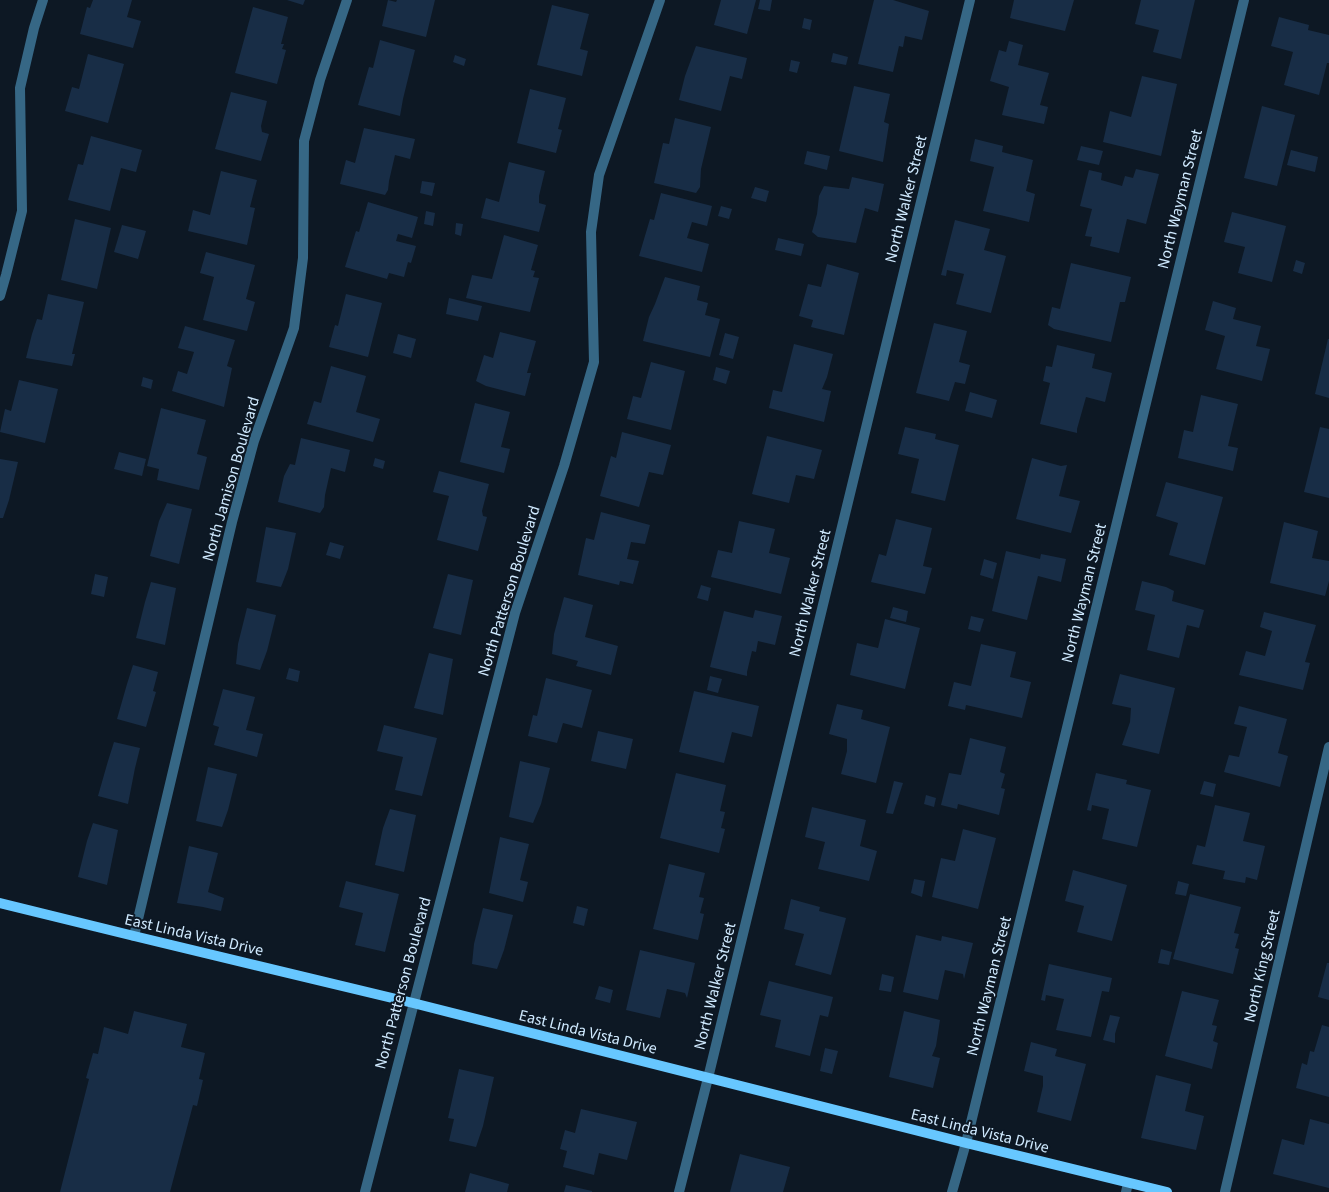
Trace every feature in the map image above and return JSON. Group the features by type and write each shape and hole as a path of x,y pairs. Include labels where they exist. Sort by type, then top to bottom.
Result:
{"street":[{"path":"0,296 22,211 20,88 34,28 43,0"},
{"name":"North Jamison Boulevard","path":"134,936 232,522 254,441 294,328 303,258 304,141 320,80 347,0"},
{"name":"North Patterson Boulevard","path":"365,1192 515,613 564,466 594,362 591,232 599,175 660,0"},
{"name":"North Walker Street","path":"679,1192 970,0"},
{"name":"North Wayman Street","path":"952,1192 966,1143 1244,0"},
{"name":"North King Street","path":"1225,1192 1329,747"},
{"name":"East Linda Vista Drive","path":"0,903 413,1003 966,1143 1127,1187 1167,1192"}],"building":[{"path":"93,0 132,0 127,17 141,21 133,48 80,34 87,7 90,8"},
{"path":"287,0 305,0 303,5"},
{"path":"388,0 396,2 397,0 435,0 426,37 382,26"},
{"path":"721,0 756,0 747,34 714,25"},
{"path":"760,0 772,0 770,11 758,9"},
{"path":"874,0 893,0 929,11 922,40 905,36 903,47 899,46 893,72 858,64"},
{"path":"1014,0 1074,0 1065,31 1010,18"},
{"path":"1141,0 1195,0 1181,59 1153,52 1159,30 1135,24"},
{"path":"552,5 589,14 580,49 588,51 582,76 537,65"},
{"path":"253,7 288,17 281,44 284,44 282,49 286,50 277,84 235,73"},
{"path":"1279,17 1309,25 1308,30 1329,35 1329,63 1327,63 1319,95 1284,85 1293,52 1271,46"},
{"path":"804,18 812,20 810,30 802,28"},
{"path":"380,40 415,50 400,116 358,105 369,67 373,68"},
{"path":"1009,41 1023,45 1018,65 1049,73 1040,105 1048,107 1044,124 1002,115 1009,87 990,81 999,50 1006,52"},
{"path":"696,46 747,58 742,79 730,76 721,111 679,100"},
{"path":"833,53 848,57 846,65 831,62"},
{"path":"88,54 124,64 108,123 65,111 72,87 79,89"},
{"path":"455,55 466,59 464,66 453,62"},
{"path":"791,60 800,62 797,73 789,71"},
{"path":"1142,76 1177,84 1161,156 1103,142 1110,111 1131,117"},
{"path":"854,86 890,94 884,122 889,124 883,162 839,151"},
{"path":"530,89 566,98 558,129 562,130 556,153 517,143"},
{"path":"231,92 267,101 261,126 262,132 269,134 261,161 215,149"},
{"path":"1262,106 1295,115 1277,186 1244,178"},
{"path":"675,118 711,127 701,169 700,187 696,193 654,183 663,143 669,144"},
{"path":"364,128 415,139 410,159 395,155 388,190 385,195 340,184 346,160 355,163"},
{"path":"91,136 142,150 136,172 121,168 110,211 68,200 78,164 83,165"},
{"path":"975,139 1003,146 1002,152 1033,160 1026,191 1035,194 1029,222 983,211 994,167 970,161"},
{"path":"1081,146 1103,151 1099,165 1077,160"},
{"path":"1291,150 1318,157 1315,172 1287,165"},
{"path":"807,151 830,156 827,170 804,164"},
{"path":"509,162 545,171 539,203 546,205 539,232 481,218 486,198 499,202"},
{"path":"1136,169 1159,174 1146,224 1127,219 1119,253 1090,246 1092,237 1085,236 1092,209 1080,206 1089,170 1102,173 1101,180 1122,186 1125,176 1133,178"},
{"path":"221,171 257,180 250,207 255,208 247,245 188,231 193,210 210,215"},
{"path":"852,177 884,184 878,212 865,208 856,243 818,237 812,232 819,196 824,186 849,189"},
{"path":"422,181 435,183 432,196 420,193"},
{"path":"755,187 769,191 766,202 751,198"},
{"path":"661,193 712,206 707,226 692,222 687,238 709,244 702,272 639,256 650,219 654,220"},
{"path":"368,202 418,217 412,238 398,234 396,241 416,246 411,263 408,262 404,277 389,273 387,279 345,267 356,231 359,232"},
{"path":"721,206 732,209 729,219 718,216"},
{"path":"426,211 435,213 433,226 424,224"},
{"path":"1232,212 1286,226 1272,282 1238,273 1245,247 1224,242"},
{"path":"75,219 111,228 97,289 61,280"},
{"path":"955,220 990,229 984,250 1006,256 991,313 956,304 964,274 947,270 946,276 941,275"},
{"path":"456,223 463,224 461,236 455,234"},
{"path":"122,225 146,231 138,259 114,252"},
{"path":"504,235 538,245 531,270 535,271 533,277 539,278 530,312 466,298 472,275 492,279"},
{"path":"778,238 804,244 801,256 775,250"},
{"path":"206,252 255,265 246,299 255,302 247,331 203,320 214,277 200,273"},
{"path":"1296,260 1305,263 1302,274 1293,271"},
{"path":"1071,263 1131,277 1125,302 1120,302 1111,342 1054,329 1048,325 1052,307 1060,309"},
{"path":"827,264 859,273 844,335 811,327 813,320 799,316 808,284 821,287"},
{"path":"665,277 700,286 697,300 708,303 705,315 720,319 710,357 643,341 649,317"},
{"path":"48,294 84,302 72,354 75,354 72,366 26,358 37,319 42,320"},
{"path":"346,294 382,303 368,357 329,347 335,325 338,326"},
{"path":"449,298 482,306 478,321 446,314"},
{"path":"1213,301 1236,308 1233,319 1261,326 1256,346 1270,349 1262,381 1216,369 1225,336 1205,330"},
{"path":"934,323 967,331 959,362 970,365 965,384 955,382 949,401 916,393"},
{"path":"185,326 235,340 227,366 232,368 224,407 172,391 178,371 187,374 194,352 178,348"},
{"path":"500,332 536,341 527,373 531,373 525,396 486,386 476,381 484,355 493,358"},
{"path":"725,333 739,337 733,359 719,355"},
{"path":"398,334 416,339 411,358 393,353"},
{"path":"1329,339 1329,398 1315,394"},
{"path":"794,344 833,354 822,389 831,391 824,422 769,408 773,390 782,392"},
{"path":"1057,345 1095,354 1092,368 1112,373 1105,402 1086,397 1077,433 1040,424 1050,383 1043,381 1046,366 1052,367"},
{"path":"651,362 685,371 671,430 627,419 633,396 641,398"},
{"path":"331,366 366,376 356,412 380,419 373,442 307,424 314,401 321,403"},
{"path":"716,367 730,371 726,384 713,380"},
{"path":"143,377 153,380 151,389 141,386"},
{"path":"19,380 58,389 45,443 0,432 5,409 11,411"},
{"path":"970,392 997,400 992,418 965,411"},
{"path":"1201,395 1238,404 1228,446 1238,448 1233,471 1178,458 1184,430 1193,432"},
{"path":"475,403 510,412 501,447 510,449 504,473 460,462"},
{"path":"161,408 206,420 197,454 207,457 199,490 157,480 159,469 147,466"},
{"path":"905,427 936,434 935,439 959,445 945,501 911,493 919,459 898,454"},
{"path":"1320,427 1329,429 1329,498 1304,492"},
{"path":"622,432 671,445 663,475 649,472 639,507 600,496 611,456 616,458"},
{"path":"767,436 822,450 814,479 796,475 789,503 752,494"},
{"path":"301,438 350,450 345,472 331,468 324,507 320,513 278,502 284,476 290,464 295,465"},
{"path":"119,452 146,459 142,476 114,469"},
{"path":"375,458 385,461 383,469 373,466"},
{"path":"1032,458 1061,466 1067,465 1059,496 1080,501 1071,533 1016,519"},
{"path":"0,459 18,462 3,518 0,518"},
{"path":"439,471 489,484 482,511 483,516 487,517 478,551 437,540 449,496 433,492"},
{"path":"1166,482 1223,497 1205,565 1169,555 1178,523 1156,516"},
{"path":"167,503 192,509 179,564 150,556 159,521"},
{"path":"601,512 650,525 645,544 631,542 627,559 639,561 633,584 620,581 619,585 578,575 586,538 594,540"},
{"path":"896,519 932,528 923,566 932,568 925,594 871,582 879,554 886,556"},
{"path":"739,521 775,529 769,553 790,558 781,594 711,577 718,550 732,553"},
{"path":"1284,522 1318,531 1312,558 1329,561 1329,581 1325,596 1270,583"},
{"path":"266,527 296,533 288,569 281,587 256,582"},
{"path":"330,542 344,546 340,559 326,555"},
{"path":"1006,551 1040,559 1041,554 1066,559 1061,582 1038,576 1027,620 992,611"},
{"path":"984,559 997,563 993,579 980,575"},
{"path":"95,574 108,577 104,597 91,594"},
{"path":"448,574 473,580 461,635 433,628"},
{"path":"1142,581 1174,591 1172,601 1204,610 1199,628 1187,625 1179,658 1147,650 1155,615 1135,610"},
{"path":"151,582 176,588 165,645 136,638"},
{"path":"701,585 711,588 708,601 697,598"},
{"path":"564,597 593,605 585,637 618,646 611,675 576,666 578,661 552,654 554,634"},
{"path":"893,607 908,611 906,622 890,618"},
{"path":"247,608 276,615 260,670 236,664 238,644"},
{"path":"755,610 782,616 775,645 758,641 756,652 752,651 747,676 710,667 724,611 753,618"},
{"path":"1264,612 1316,625 1305,662 1310,663 1303,690 1239,675 1246,651 1265,656 1272,631 1260,627"},
{"path":"971,616 984,619 980,632 968,629"},
{"path":"885,619 920,628 905,689 850,675 857,643 878,648"},
{"path":"981,644 1016,652 1010,677 1031,682 1022,718 966,705 965,710 948,706 954,682 971,686"},
{"path":"429,653 453,659 443,715 414,708"},
{"path":"133,665 158,672 153,691 156,692 146,727 117,719"},
{"path":"289,668 300,671 298,682 286,679"},
{"path":"1120,674 1175,688 1159,754 1122,745 1130,722 1131,708 1112,704"},
{"path":"710,676 722,679 718,693 707,690"},
{"path":"546,678 592,690 582,728 563,723 557,743 528,736 533,715 537,716"},
{"path":"223,689 255,697 246,730 263,734 257,757 214,745 219,727 213,725"},
{"path":"694,691 759,706 752,737 732,732 724,763 679,752"},
{"path":"837,704 863,710 861,719 890,727 876,783 841,774 847,751 847,739 829,734"},
{"path":"1239,706 1287,719 1278,753 1288,756 1280,787 1224,772 1229,755 1239,757 1247,727 1234,724"},
{"path":"384,725 437,738 422,796 395,790 403,757 377,751"},
{"path":"598,731 633,739 626,769 591,761"},
{"path":"970,738 1006,747 1000,772 1005,774 1001,788 1005,789 999,815 958,804 957,809 941,805 949,773 961,775"},
{"path":"114,742 140,748 128,804 98,796"},
{"path":"520,761 550,768 541,804 533,823 509,817"},
{"path":"208,767 237,774 222,827 196,821"},
{"path":"676,773 726,785 720,811 725,812 721,828 725,829 719,853 660,838"},
{"path":"1096,773 1127,780 1126,784 1151,790 1137,847 1102,839 1109,809 1092,805 1091,811 1087,810"},
{"path":"894,781 903,783 893,814 886,813"},
{"path":"1204,781 1216,784 1213,797 1200,794"},
{"path":"926,795 936,798 934,807 924,804"},
{"path":"1215,805 1250,813 1243,841 1265,846 1257,880 1246,877 1245,883 1223,879 1225,871 1192,864 1197,845 1205,847"},
{"path":"812,807 866,820 860,846 877,851 869,881 818,869 825,842 805,837"},
{"path":"390,809 416,815 404,872 375,865 383,828"},
{"path":"93,823 118,830 107,885 78,877"},
{"path":"963,829 996,838 978,909 932,897 941,858 955,861"},
{"path":"500,837 529,844 520,880 528,882 523,902 489,893"},
{"path":"189,846 218,853 208,892 224,898 221,911 177,903"},
{"path":"669,864 705,873 699,897 704,898 700,913 704,914 698,940 653,929"},
{"path":"1073,870 1127,885 1112,941 1077,932 1084,906 1065,901"},
{"path":"914,879 925,881 922,897 911,893"},
{"path":"346,881 399,894 385,952 355,945 363,913 339,907"},
{"path":"1178,881 1189,884 1186,896 1175,894"},
{"path":"1190,894 1241,907 1234,933 1239,934 1235,948 1239,949 1233,974 1173,959"},
{"path":"791,899 820,907 819,911 846,918 831,975 795,965 804,934 784,929"},
{"path":"577,906 588,909 584,926 573,923"},
{"path":"483,908 513,915 497,969 472,964 474,944"},
{"path":"916,935 941,941 942,936 973,943 964,979 963,974 945,970 938,1000 903,992"},
{"path":"1161,949 1172,952 1169,965 1158,963"},
{"path":"640,950 695,963 687,998 685,993 667,989 660,1018 626,1010"},
{"path":"1327,963 1329,963 1329,1000 1318,997"},
{"path":"1049,964 1112,978 1109,992 1102,991 1091,1037 1056,1030 1064,999 1046,995 1045,1001 1041,1000"},
{"path":"882,974 894,977 891,992 879,990"},
{"path":"769,981 833,997 828,1017 820,1015 810,1056 775,1047 781,1020 760,1015"},
{"path":"599,986 613,990 610,1003 595,999"},
{"path":"1182,991 1219,1000 1212,1025 1217,1026 1213,1041 1218,1043 1212,1069 1165,1056"},
{"path":"134,1011 187,1024 181,1047 205,1053 199,1079 203,1080 197,1106 193,1105 170,1192 60,1192 89,1079 86,1078 93,1053 98,1054 104,1027 128,1034"},
{"path":"904,1011 940,1020 936,1046 932,1056 940,1058 933,1088 889,1077"},
{"path":"1110,1015 1120,1017 1115,1034 1115,1043 1103,1040"},
{"path":"1322,1025 1329,1027 1329,1097 1296,1088 1302,1063 1307,1065 1310,1051 1314,1052"},
{"path":"1031,1042 1057,1049 1055,1056 1086,1064 1071,1121 1037,1112 1043,1086 1043,1076 1024,1071"},
{"path":"825,1048 838,1051 832,1074 820,1071"},
{"path":"459,1069 494,1077 483,1126 476,1147 449,1141 454,1119 448,1118"},
{"path":"1156,1075 1191,1084 1185,1111 1204,1116 1196,1150 1141,1138"},
{"path":"581,1109 637,1122 627,1160 599,1153 594,1175 563,1167 567,1151 560,1149 565,1130 575,1133"},
{"path":"1310,1119 1329,1124 1329,1188 1273,1174 1282,1139 1304,1145"},
{"path":"740,1154 790,1167 783,1192 730,1192"},
{"path":"470,1173 509,1184 507,1192 465,1192"},
{"path":"566,1185 592,1191 592,1192 564,1192"}]}
